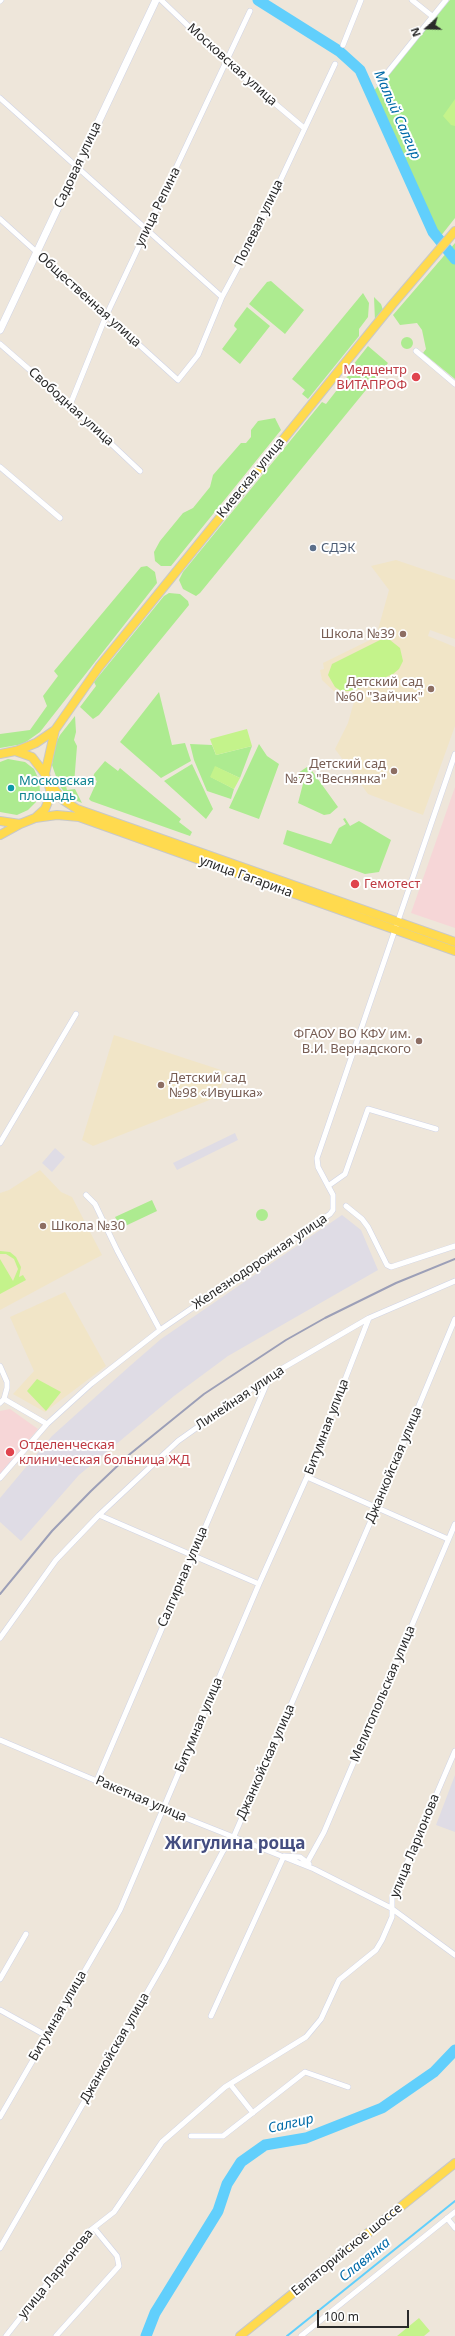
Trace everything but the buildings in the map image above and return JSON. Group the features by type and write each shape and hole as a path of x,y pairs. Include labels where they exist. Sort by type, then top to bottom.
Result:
{"main road":[{"name":"Садовая улица","path":"0,330 156,0"},
{"name":"Киевская улица","path":"14,752 36,743 55,730 99,667 148,605 392,305 455,232"},
{"name":"Киевская улица","path":"47,778 55,730"},
{"path":"0,835 35,818 48,803 50,789 47,778 32,758 14,752 1,753"},
{"name":"улица Гагарина","path":"47,778 63,800 77,808 396,925 455,951"},
{"name":"улица Гагарина","path":"35,818 57,815 79,817 396,925 455,942"},
{"path":"0,821 20,824"},
{"name":"Евпаторийское шоссе","path":"240,2336 455,2163"}],"street":[{"name":"Московская улица","path":"161,0 227,62 304,128"},
{"path":"343,45 361,0"},
{"path":"412,0 432,16"},
{"path":"379,83 446,0"},
{"name":"улица Репина","path":"70,405 106,316 250,11"},
{"name":"Полевая улица","path":"178,380 198,355 222,297 250,245 335,64"},
{"path":"0,98 222,297"},
{"name":"Общественная улица","path":"0,219 178,380"},
{"name":"Свободная улица","path":"0,344 70,405 140,471"},
{"path":"416,351 455,384"},
{"path":"0,467 60,518"},
{"name":"Железнодорожная улица","path":"0,1478 47,1424 91,1384 160,1330 330,1214 335,1200 318,1167 317,1158 455,754"},
{"path":"0,1143 76,1014"},
{"path":"328,1186 345,1174 368,1109 436,1130"},
{"path":"86,1194 95,1204 117,1250 160,1330"},
{"path":"346,1206 362,1219 368,1227 387,1265 391,1267 455,1246"},
{"name":"Линейная улица","path":"0,1638 56,1560 99,1515 178,1440 271,1375 369,1318 455,1281"},
{"name":"Битумная улица","path":"0,2117 120,1910 259,1584 308,1477 369,1318"},
{"name":"Джанкойская улица","path":"0,2248 164,1962 222,1851 234,1836 376,1509 455,1319"},
{"path":"0,1366 7,1382 2,1401 47,1424"},
{"name":"Салгирная улица","path":"97,1780 271,1375"},
{"path":"308,1477 376,1509 448,1539"},
{"path":"99,1515 259,1584"},
{"name":"Мелитопольская улица","path":"308,1861 324,1832 455,1524"},
{"name":"Ракетная улица","path":"0,1740 163,1809 314,1869 391,1908 455,1955"},
{"name":"улица Ларионова","path":"8,2335 87,2233 114,2212 162,2142 230,2084 306,2037 321,2019 339,1980 376,1950 392,1917 392,1898 455,1751"},
{"path":"211,2016 284,1856"},
{"name":"Ракетная улица","path":"284,1856 300,1857 308,1861 314,1869"},
{"path":"0,1979 26,1934"},
{"path":"0,2010 47,2036"},
{"path":"191,2136 223,2136 304,2072 348,2087"},
{"path":"230,2084 253,2113"},
{"path":"301,2336 455,2212"},
{"path":"447,2218 455,2228"},
{"path":"56,2336 119,2266 117,2256 94,2228"}],"shaded area":[{"path":"396,560 455,580 455,639 430,630 428,636 455,647 455,726 423,815 368,794 335,749 348,723 355,698 354,693 339,696 322,680 320,670 324,669 323,663 376,637 389,590 371,566"},
{"path":"455,787 455,928 411,913"},
{"name":"Детский сад №98 «Ивушка»","path":"114,1035 227,1072 217,1097 93,1146 82,1140"},
{"path":"235,1133 238,1140 177,1170 173,1163"},
{"path":"55,1148 65,1157 52,1172 42,1163"},
{"name":"Школа №30","path":"40,1170 61,1192 72,1197 102,1255 0,1310 0,1193 9,1190"},
{"path":"342,1215 361,1230 378,1270 228,1356 174,1396 79,1475 21,1541 0,1522 0,1498 52,1436 131,1365 161,1339"},
{"path":"65,1292 106,1366 45,1412 13,1394 34,1371 10,1317"},
{"name":"Отделенческая клиническая больница ЖД","path":"10,1409 38,1429 0,1474 0,1411"},
{"path":"455,1775 455,1832 436,1825"}],"green space":[{"path":"450,0 455,0 455,218 440,237 434,233 372,93"},
{"path":"455,99 455,126 451,125 443,116"},
{"path":"455,243 455,379 423,353 426,349 422,330 417,323 400,325 393,315"},
{"path":"271,281 304,310 285,334 249,304 267,282"},
{"path":"363,293 369,303 368,317 359,329 359,336 308,399 302,394 305,390 292,379"},
{"path":"374,297 381,304 383,310 375,321"},
{"path":"247,307 270,326 240,364 222,349 237,329 234,326 235,323"},
{"path":"405,337 409,337 413,343 409,349 405,349 401,345 401,341"},
{"path":"368,346 388,363 200,593 196,596 183,589 179,580 183,572 322,402 326,404 351,372 349,370"},
{"path":"275,418 281,430 171,566 161,566 155,561 154,552 160,541 183,513 193,508 210,487 213,475 241,443 246,443 251,437 251,430 258,421"},
{"path":"147,566 155,572 157,583 40,732 23,744 0,748 0,734 30,730 47,706 43,696 58,676 54,671 141,567"},
{"path":"169,593 180,594 188,601 189,605 99,715 93,719 80,707 96,686 94,682 164,596"},
{"path":"382,639 390,640 400,648 403,661 399,669 393,674 353,691 341,691 335,687 328,675 332,664"},
{"path":"159,692 172,745 185,743 191,761 161,778 120,742"},
{"path":"75,716 76,732 74,740 77,746 74,784 66,786 67,790 75,789 82,803 68,797 59,785 52,765 55,745 60,735"},
{"path":"247,729 252,746 216,755 210,739"},
{"path":"190,744 212,745 216,755 252,746 240,778 216,767 211,777 234,789 231,799 207,791 194,760"},
{"path":"259,744 267,756 279,764 259,819 229,808"},
{"name":"Московская площадь","path":"8,759 25,762 34,769 39,780 40,791 36,802 28,810 17,815 0,812 0,762"},
{"path":"105,761 118,771 120,768 181,819 179,822 192,832 190,836 91,801 89,799 97,781 93,779 94,774"},
{"path":"192,764 213,809 206,819 164,781"},
{"path":"215,766 240,778 234,789 210,777"},
{"path":"307,767 310,768 338,807 330,814 324,815 298,803 304,780 297,777 298,773"},
{"path":"345,818 350,826 359,821 391,840 379,872 365,874 283,844 287,830 331,844 339,828 346,824 343,819"},
{"path":"152,1200 157,1211 121,1228 115,1217"},
{"path":"260,1209 264,1209 268,1215 264,1221 260,1221 256,1217 256,1213"},
{"path":"0,1251 10,1252 16,1257 21,1267 19,1277 23,1275 26,1280 0,1294 0,1259 13,1281 18,1269 14,1259 6,1254 0,1254"},
{"path":"37,1379 61,1392 46,1411 27,1391"},
{"path":"419,2318 430,2331 424,2336 397,2336"}],"waterway":[{"name":"Малый Салгир","path":"258,0 339,51 360,70 433,232 455,259"},
{"name":"Салгир","path":"146,2336 155,2313 218,2211 227,2184 241,2162 265,2145 306,2138 382,2108 434,2072 455,2050"},
{"name":"Славянка","path":"287,2336 455,2201"}],"railway":[{"path":"0,1594 52,1531 91,1491 130,1454 204,1394 286,1340 325,1318 396,1283 455,1259"}],"place":[{"name":"Медцентр ВИТАПРОФ","path":"416,377"},
{"name":"СДЭК","path":"313,548"},
{"name":"Школа №39","path":"403,634"},
{"name":"Детский сад №60 \"Зайчик\"","path":"431,689"},
{"name":"Детский сад №73 \"Веснянка\"","path":"394,771"},
{"name":"Московская площадь","path":"11,788"},
{"name":"Гемотест","path":"355,884"},
{"name":"ФГАОУ ВО КФУ им. В.И. Вернадского","path":"419,1041"},
{"name":"Детский сад №98 «Ивушка»","path":"161,1085"},
{"name":"Школа №30","path":"43,1226"},
{"name":"Отделенческая клиническая больница ЖД","path":"10,1452"}],"district":[{"name":"Жигулина роща","path":"235,1844"}]}
